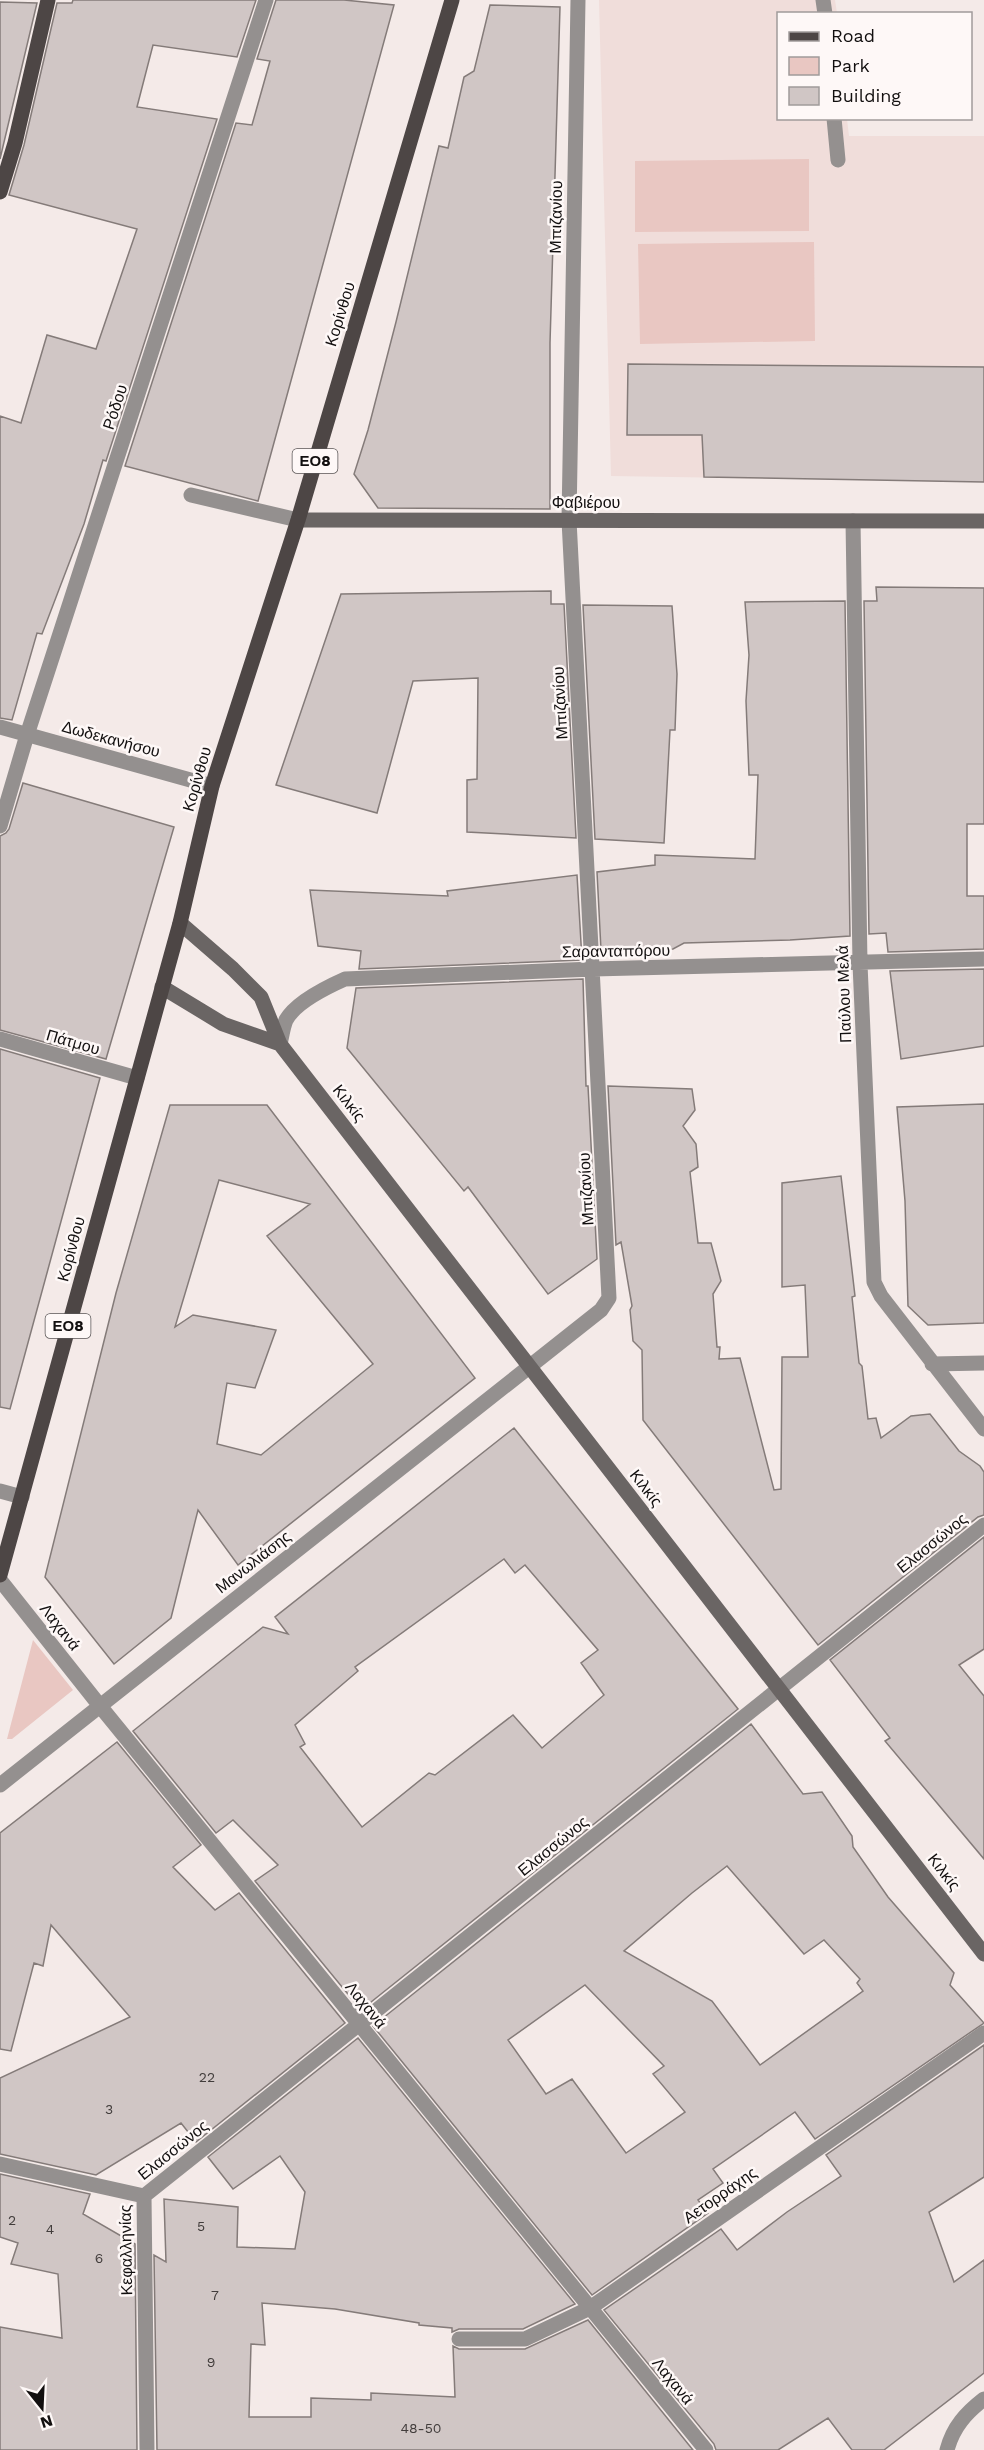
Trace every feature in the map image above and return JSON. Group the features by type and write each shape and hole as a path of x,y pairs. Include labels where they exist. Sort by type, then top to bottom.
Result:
{"main road":[{"path":"0,192 15,143 48,0"},
{"name":"Κορίνθου","path":"0,1575 180,923 212,786 298,520 452,0"}],"street":[{"name":"Ρόδου","path":"0,826 27,735 266,0"},
{"name":"Μπιζανίου","path":"529,1367 601,1310 609,1298 569,520 578,0"},
{"path":"834,120 838,160"},
{"name":"Φαβιέρου","path":"191,495 298,520 984,521"},
{"name":"Παύλου Μελά","path":"853,521 860,963 874,1282 881,1296 984,1429"},
{"name":"Δωδεκανήσου","path":"0,728 212,786"},
{"name":"Κιλκίς","path":"180,923 261,997 280,1044 984,1954"},
{"name":"Σαρανταπόρου","path":"280,1044 286,1021 294,1011 323,988 345,979 593,969 984,959"},
{"path":"162,987 223,1024 280,1044"},
{"name":"Πάτμου","path":"0,1040 137,1078"},
{"path":"932,1364 984,1364"},
{"name":"Μανωλιάσης","path":"0,1785 529,1367"},
{"path":"0,1491 22,1497"},
{"name":"Ελασσώνος","path":"144,2196 984,1525"},
{"name":"Λαχανά","path":"0,1580 706,2450"},
{"name":"Αετορράχης","path":"459,2339 525,2339 590,2308 984,2033"},
{"name":"Κεφαλληνίας","path":"0,2164 144,2196 147,2450"},
{"path":"947,2450 951,2437 963,2416 984,2399"}],"shaded area":[{"path":"599,0 835,0 837,12 777,12 777,120 847,120 849,136 984,136 984,482 611,476"}],"green space":[{"path":"809,159 809,231 635,232 635,161"},
{"path":"814,242 815,341 640,344 638,244"},
{"path":"33,1640 73,1690 12,1739 7,1739"}],"building":[{"path":"73,0 256,0 237,57 153,45 137,107 217,119 106,461 103,460 84,524 42,634 37,633 12,720 0,718 0,416 21,423 47,335 96,349 137,229 9,195 24,145 57,3 72,3"},
{"path":"276,0 344,0 394,5 258,501 125,466 236,123 252,125 270,61 257,59"},
{"path":"0,2 37,3 0,159"},
{"path":"490,5 560,7 550,343 550,509 378,508 354,474 396,322 439,146 448,148 464,77 474,71"},
{"path":"628,364 984,367 984,482 704,477 702,435 627,435"},
{"path":"876,587 984,588 984,824 967,824 967,896 984,896 984,949 888,952 886,933 869,934 864,601 877,601"},
{"path":"551,591 551,604 564,604 576,838 467,832 467,780 477,779 478,678 413,681 377,813 276,785 341,594"},
{"path":"845,601 850,936 684,943 673,949 601,950 597,872 655,865 655,855 755,859 758,775 749,775 746,701 749,655 745,602"},
{"path":"583,605 672,606 677,674 675,730 670,730 664,843 595,839"},
{"path":"23,783 174,827 106,1059 0,1030 0,836 9,829"},
{"path":"577,875 582,960 359,969 361,951 318,946 310,890 448,896 447,891"},
{"path":"984,969 984,1046 901,1059 890,971"},
{"path":"583,979 586,1086 588,1086 597,1259 548,1294 468,1187 464,1191 347,1048 356,988"},
{"path":"0,1049 100,1078 10,1409 0,1407"},
{"path":"608,1086 692,1089 695,1110 683,1126 696,1144 698,1167 690,1172 698,1243 711,1243 721,1281 713,1294 717,1347 720,1347 719,1359 740,1358 774,1490 781,1489 782,1357 808,1357 805,1285 782,1287 782,1183 841,1176 855,1296 852,1297 859,1363 862,1366 868,1419 876,1418 881,1438 911,1416 930,1414 959,1451 980,1466 984,1472 984,1515 978,1517 818,1645 643,1420 642,1350 633,1341 630,1310 632,1306 621,1242 616,1245"},
{"path":"984,1104 984,1323 928,1325 908,1306 905,1201 897,1107"},
{"path":"170,1105 267,1105 475,1378 238,1565 198,1510 171,1618 114,1664 45,1577 116,1293","holes":["219,1180 310,1204 267,1236 373,1364 261,1455 217,1444 227,1383 255,1388 276,1330 193,1315 175,1327"]},
{"path":"514,1428 738,1709 361,2010 255,1881 278,1865 233,1820 216,1833 133,1731 263,1627 288,1634 275,1617","holes":["504,1559 515,1573 525,1565 598,1650 581,1663 604,1695 542,1748 513,1715 435,1775 429,1773 362,1827 300,1747 305,1744 295,1725 358,1671 355,1667"]},
{"path":"984,1537 984,1649 959,1665 984,1696 984,1859 885,1741 890,1738 830,1660"},
{"path":"751,1724 803,1794 822,1792 852,1836 853,1847 888,1897 954,1973 950,1985 984,2023 815,2139 795,2112 713,2169 723,2183 698,2200 708,2213 592,2295 373,2026","holes":["727,1866 804,1954 824,1940 860,1979 857,1983 863,1991 760,2065 712,2001 624,1951","585,1985 664,2066 653,2074 685,2112 626,2153 572,2079 546,2094 508,2040"]},
{"path":"117,1742 201,1845 173,1867 215,1910 239,1893 345,2023 196,2142 181,2123 96,2175 0,2154 0,2078 130,2017 51,1925 43,1966 34,1963 11,2051 0,2049 0,1833"},
{"path":"358,2038 575,2304 523,2329 459,2329 452,2332 452,2328 419,2325 419,2323 335,2309 262,2303 265,2345 251,2344 249,2417 311,2417 311,2398 371,2400 371,2393 455,2397 453,2346 459,2349 525,2349 588,2320 693,2450 157,2450 154,2255 166,2262 164,2199 238,2207 237,2247 295,2249 305,2192 280,2156 233,2189 208,2157"},
{"path":"984,2045 984,2177 929,2212 954,2282 984,2260 984,2373 884,2450 852,2450 828,2418 778,2450 716,2450 714,2444 604,2310 721,2229 737,2250 787,2212 841,2176 826,2155"},
{"path":"0,2174 90,2194 83,2214 135,2244 137,2450 0,2450 0,2327 62,2338 58,2274 11,2264 18,2243 0,2237"}]}
